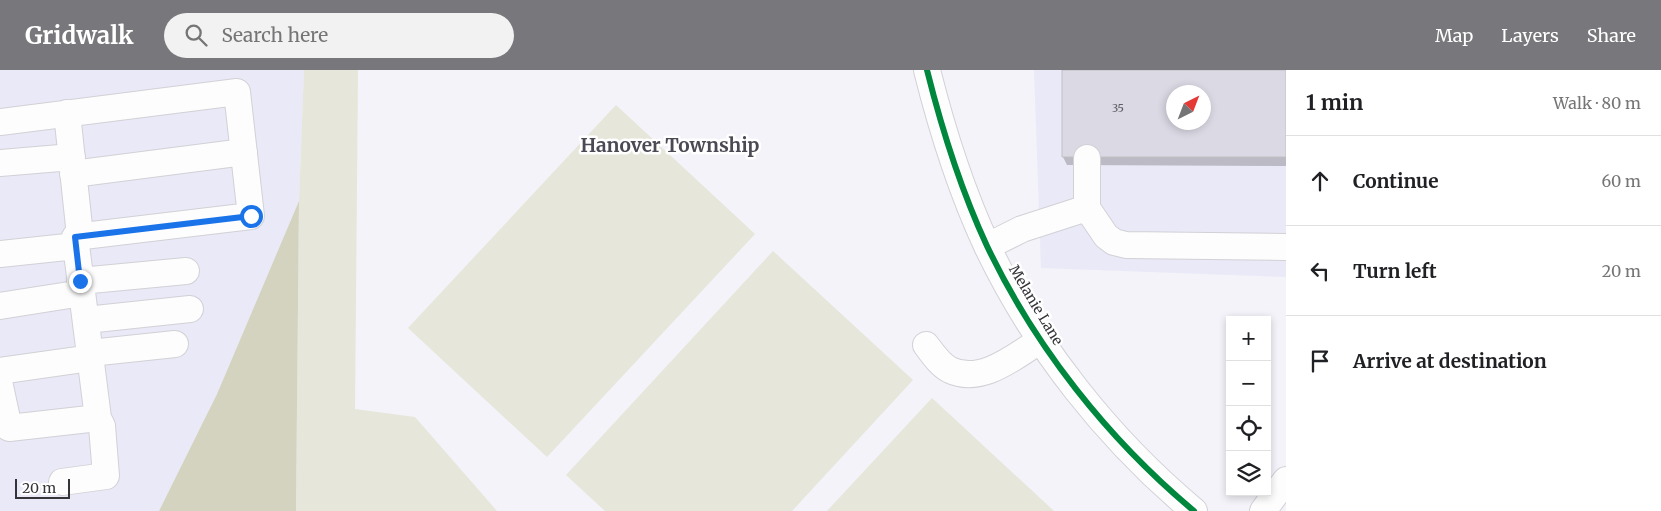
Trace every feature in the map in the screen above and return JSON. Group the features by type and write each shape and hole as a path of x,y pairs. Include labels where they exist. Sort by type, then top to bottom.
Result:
{"street":[{"name":"Melanie Lane","path":"927,70 938,116 959,179 988,246 1041,340 1082,396 1124,444 1178,498 1194,511"},
{"path":"0,122 237,92 251,216 0,254"},
{"path":"62,482 106,476 102,426 98,418 81,287 73,166 67,114"},
{"path":"0,164 73,166 244,152"},
{"path":"1087,158 1087,208 1106,236 1114,242 1126,245 1286,247"},
{"path":"988,246 1022,229 1087,208"},
{"path":"0,306 81,287 186,270"},
{"path":"86,320 190,309"},
{"path":"926,345 939,361 950,370 963,373 982,373 1000,366 1041,340"},
{"path":"0,371 175,344"},
{"path":"0,386 9,428 98,418"},
{"path":"1263,511 1286,480"}],"shaded area":[{"path":"0,70 304,70 299,201 217,394 159,511 0,511"},
{"path":"304,70 358,70 355,409 415,417 497,511 296,511 299,201"},
{"path":"1034,70 1286,70 1286,277 1041,268"},
{"path":"616,105 755,234 547,457 408,328"},
{"path":"773,251 913,380 792,511 605,511 566,475"},
{"path":"932,398 1054,511 827,511"}],"green space":[{"path":"299,201 296,511 159,511 217,394"}],"building":[{"path":"1062,70 1286,70 1286,157 1062,157"}],"cycle path":[{"path":"927,70 939,115 969,203 987,246 1027,320 1076,389 1103,422 1162,483 1194,511"}],"district":[{"name":"Hanover Township","path":"670,145"}],"route":[{"path":"80,281 75,237 251,216"}]}
